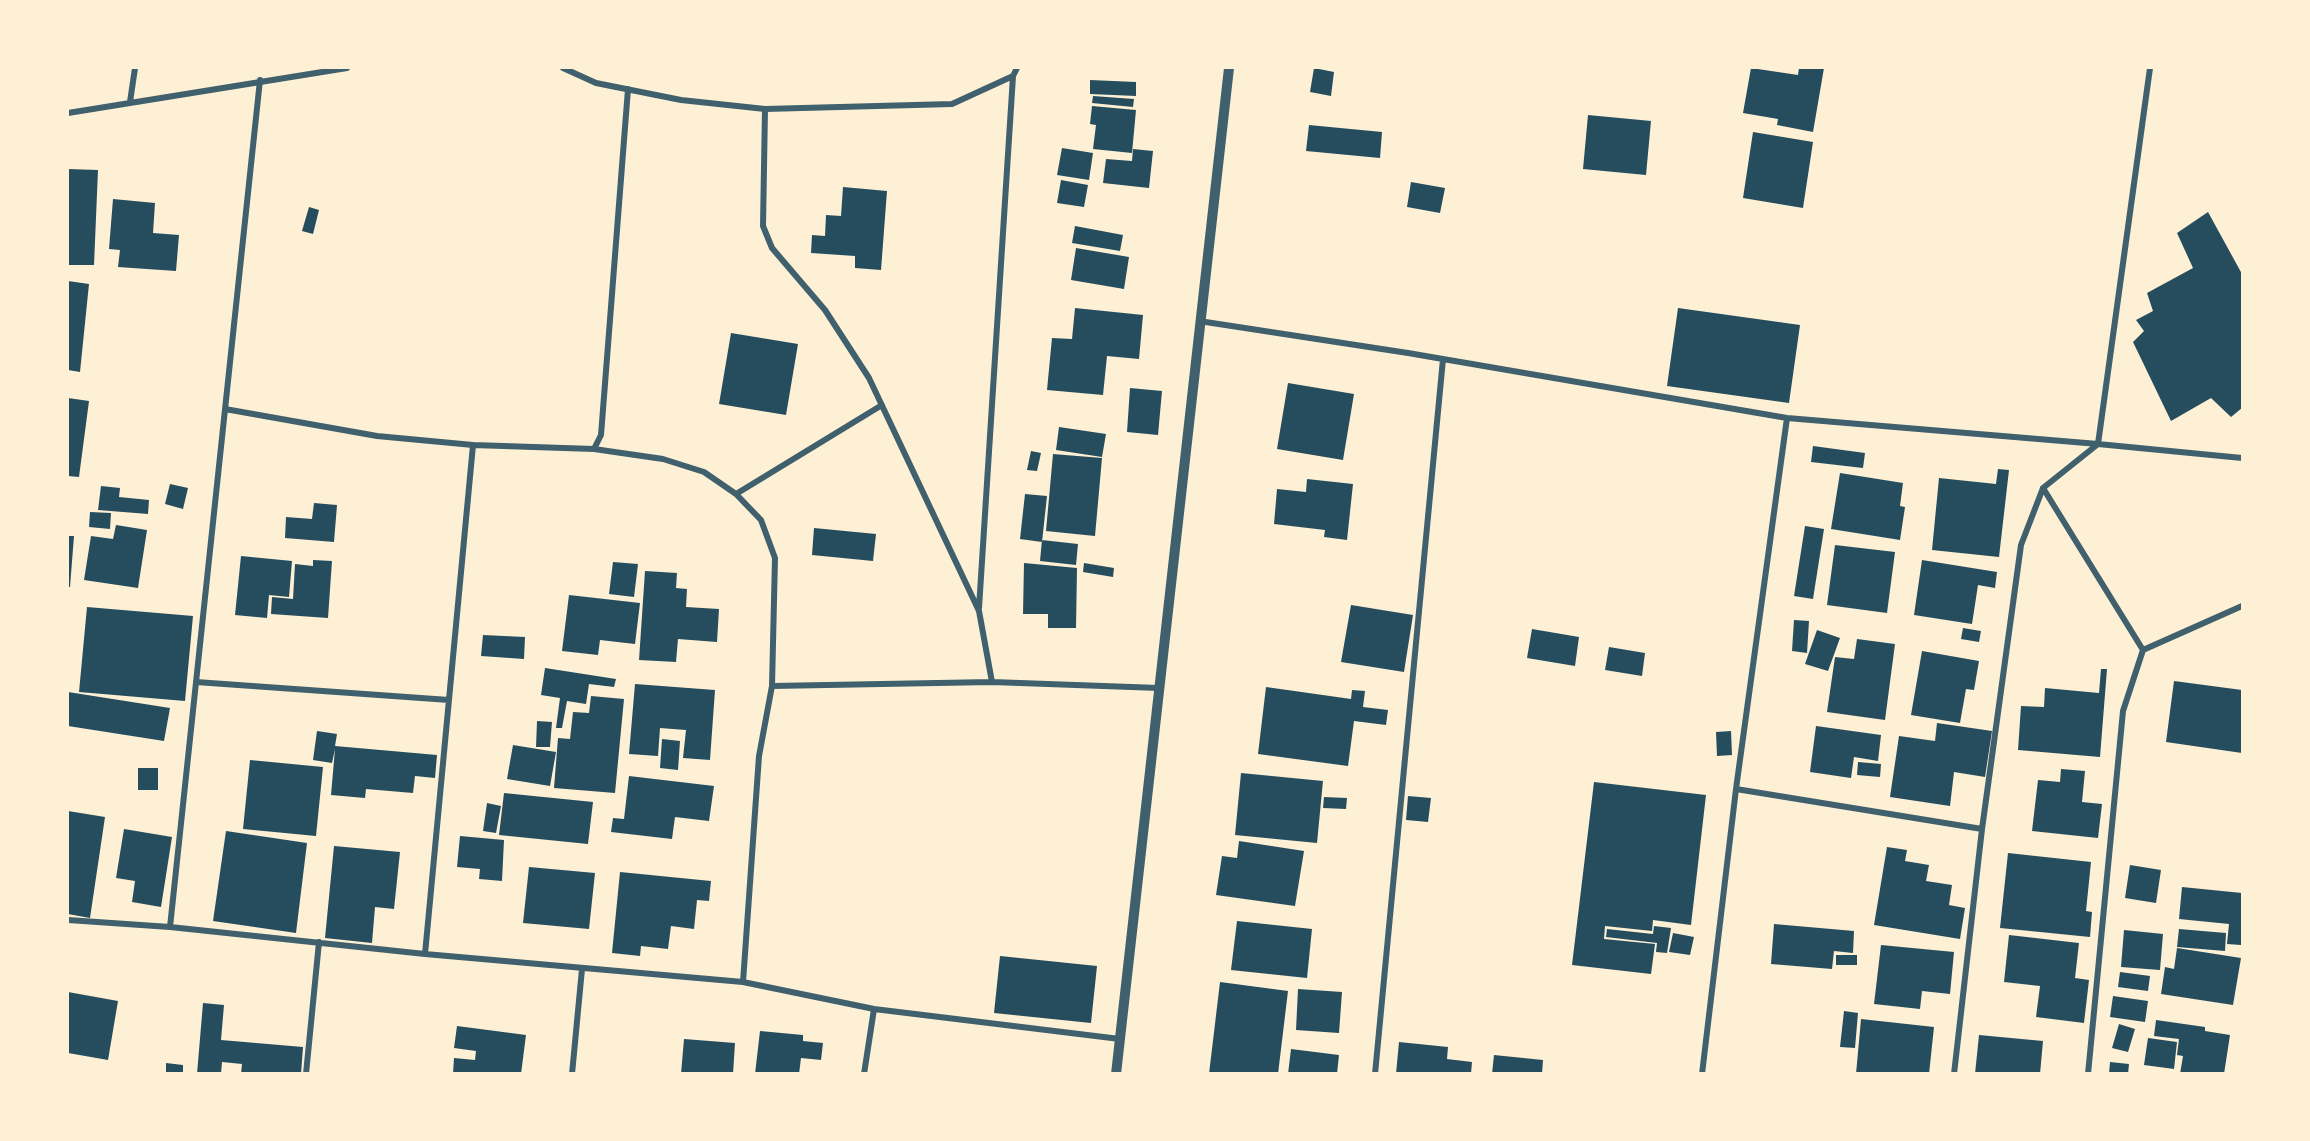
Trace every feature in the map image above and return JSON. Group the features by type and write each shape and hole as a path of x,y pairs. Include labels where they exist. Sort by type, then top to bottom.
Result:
{"street":[{"path":"130,102 135,68"},
{"path":"68,113 260,80 347,68"},
{"path":"563,68 596,83 681,100 765,109 952,104 1013,76"},
{"path":"992,682 979,611 1013,76 1017,68"},
{"path":"1116,1074 1229,68"},
{"path":"1954,1074 1982,830 2021,545 2043,488 2098,444 2150,68"},
{"path":"170,927 260,80"},
{"path":"594,449 601,435 628,89"},
{"path":"765,109 763,226 772,248 825,310 869,378 979,611"},
{"path":"1199,321 1443,359 1787,418 2242,458"},
{"path":"1375,1074 1443,359"},
{"path":"736,494 882,405"},
{"path":"225,409 377,436 473,445 594,449 663,459 704,472 736,494 761,520 775,558 772,686 759,756 743,982"},
{"path":"1702,1074 1736,789 1787,418"},
{"path":"425,954 473,445"},
{"path":"2043,488 2143,650"},
{"path":"2088,1074 2122,711 2143,650 2242,606"},
{"path":"196,682 449,700"},
{"path":"772,686 992,682 1159,688"},
{"path":"1736,789 1982,830"},
{"path":"68,921 170,927 425,954 743,982 874,1009 1120,1039"},
{"path":"306,1074 319,942"},
{"path":"572,1074 582,969"},
{"path":"864,1074 874,1009"}],"building":[{"path":"1314,68 1334,72 1331,96 1310,92"},
{"path":"1751,68 1798,75 1799,68 1824,68 1813,132 1777,125 1778,119 1743,113"},
{"path":"1090,80 1136,82 1136,96 1090,94"},
{"path":"1093,96 1134,99 1133,107 1092,103"},
{"path":"1092,106 1136,110 1132,153 1093,149 1096,125 1090,124"},
{"path":"1588,115 1651,121 1646,175 1583,169"},
{"path":"1309,125 1382,132 1380,158 1306,151"},
{"path":"1753,132 1813,142 1803,208 1743,198"},
{"path":"1062,148 1093,153 1089,180 1057,175"},
{"path":"1133,149 1153,151 1149,188 1103,183 1106,159 1132,161"},
{"path":"68,169 98,170 94,265 68,265"},
{"path":"1061,180 1088,185 1084,207 1057,203"},
{"path":"1411,182 1445,188 1440,213 1407,207"},
{"path":"843,187 887,191 881,270 855,268 855,256 811,253 812,235 825,236 826,215 841,216"},
{"path":"113,199 155,203 153,233 179,235 176,271 118,267 120,250 109,249"},
{"path":"309,207 319,210 313,234 302,231"},
{"path":"2208,212 2242,274 2242,408 2231,417 2211,398 2171,421 2133,342 2144,331 2136,320 2153,311 2147,293 2193,268 2177,233"},
{"path":"1075,226 1123,235 1120,251 1072,243"},
{"path":"1076,248 1129,257 1124,289 1071,280"},
{"path":"68,281 89,284 80,372 68,370"},
{"path":"1075,308 1143,315 1139,359 1107,356 1103,395 1047,390 1052,338 1072,339"},
{"path":"1678,308 1800,325 1789,403 1667,386"},
{"path":"731,333 798,344 786,415 719,404"},
{"path":"1288,383 1354,394 1343,460 1277,449"},
{"path":"1130,388 1162,391 1158,435 1127,432"},
{"path":"68,398 89,401 79,477 68,476"},
{"path":"1059,427 1106,434 1102,457 1056,450"},
{"path":"1813,446 1865,453 1863,468 1811,462"},
{"path":"1031,451 1041,453 1037,471 1027,470"},
{"path":"1053,454 1102,458 1095,536 1046,531"},
{"path":"1998,469 2009,470 1999,557 1932,550 1939,478 1996,484"},
{"path":"1840,473 1903,483 1900,506 1905,507 1900,540 1831,529"},
{"path":"1307,479 1353,484 1347,540 1324,537 1325,530 1274,524 1277,489 1306,492"},
{"path":"170,484 188,488 183,509 165,504"},
{"path":"101,486 120,488 119,497 149,500 148,514 98,510"},
{"path":"1025,494 1047,496 1042,542 1020,539"},
{"path":"314,503 337,505 334,542 285,538 286,517 312,519"},
{"path":"90,512 111,513 110,529 89,527"},
{"path":"116,525 147,530 138,588 84,580 91,536 113,539"},
{"path":"1805,526 1824,529 1813,599 1794,596"},
{"path":"814,528 876,534 873,561 812,555"},
{"path":"68,536 74,536 70,587 68,587"},
{"path":"1042,540 1078,544 1076,565 1040,561"},
{"path":"1835,545 1895,552 1887,613 1827,605"},
{"path":"241,556 292,561 289,597 269,595 267,618 235,615"},
{"path":"313,560 332,561 328,618 271,614 272,597 293,599 295,564 313,566"},
{"path":"1922,560 1997,572 1995,588 1978,585 1972,624 1914,615"},
{"path":"613,562 638,564 634,597 609,594"},
{"path":"1024,563 1077,568 1076,628 1048,628 1048,614 1023,614"},
{"path":"1084,563 1114,568 1113,577 1083,572"},
{"path":"645,571 677,573 676,588 687,589 686,607 719,609 717,642 678,639 676,662 639,660"},
{"path":"569,595 640,603 635,644 600,640 598,655 562,651"},
{"path":"1351,605 1413,615 1404,672 1341,662"},
{"path":"87,607 193,616 185,701 79,692"},
{"path":"1794,620 1809,621 1807,653 1792,651"},
{"path":"1963,628 1981,631 1979,642 1961,639"},
{"path":"1532,629 1579,637 1575,666 1527,658"},
{"path":"1817,630 1840,638 1828,671 1805,664"},
{"path":"483,635 525,637 524,659 481,656"},
{"path":"1857,639 1895,644 1885,720 1827,712 1835,657 1854,659"},
{"path":"1609,647 1645,653 1642,676 1605,670"},
{"path":"1922,651 1979,661 1974,690 1966,689 1960,723 1911,715"},
{"path":"545,668 616,679 614,687 589,684 586,704 567,701 562,728 556,728 560,698 541,695"},
{"path":"2101,669 2107,669 2100,757 2018,750 2021,706 2044,707 2045,688 2099,693"},
{"path":"2174,681 2242,690 2242,753 2166,742"},
{"path":"635,684 715,690 710,760 683,758 686,730 660,728 658,756 629,754"},
{"path":"1266,687 1351,699 1352,690 1365,691 1363,707 1388,710 1386,725 1354,721 1348,766 1258,754"},
{"path":"68,692 170,708 164,741 68,726"},
{"path":"591,696 624,699 615,793 554,788 558,738 570,739 573,712 589,713"},
{"path":"537,721 552,722 550,747 536,747"},
{"path":"1937,723 1992,731 1985,777 1954,772 1950,806 1890,797 1899,736 1935,741"},
{"path":"1816,726 1881,735 1878,761 1854,757 1851,778 1810,772"},
{"path":"317,731 337,734 335,746 437,755 435,778 415,776 413,793 366,789 365,798 331,795 335,749 332,763 313,760"},
{"path":"1731,731 1732,755 1717,756 1716,732"},
{"path":"662,739 680,741 678,770 660,768"},
{"path":"513,745 556,752 550,786 507,779"},
{"path":"250,760 323,767 316,836 243,829"},
{"path":"1858,762 1881,764 1880,777 1857,775"},
{"path":"138,768 158,768 158,790 138,790"},
{"path":"2061,769 2085,771 2082,802 2102,804 2098,838 2032,831 2038,780 2060,782"},
{"path":"1241,773 1323,781 1317,843 1235,835"},
{"path":"629,776 714,786 709,821 675,817 672,839 611,832 613,818 624,819"},
{"path":"1594,782 1706,795 1691,925 1653,920 1652,931 1605,926 1604,939 1655,944 1651,974 1572,965"},
{"path":"504,793 593,802 588,844 499,835"},
{"path":"1408,796 1431,798 1428,822 1406,820"},
{"path":"1324,797 1347,798 1346,809 1323,808"},
{"path":"487,803 501,806 496,833 483,831"},
{"path":"68,811 105,817 90,918 68,914"},
{"path":"124,829 172,837 161,907 132,902 135,881 116,878"},
{"path":"226,831 307,843 296,933 213,921"},
{"path":"460,836 504,840 502,881 479,879 480,869 457,867"},
{"path":"1239,841 1304,851 1295,906 1216,895 1222,856 1237,858"},
{"path":"334,846 400,852 394,909 375,907 372,943 325,938"},
{"path":"1887,847 1907,850 1905,861 1929,865 1926,881 1952,885 1949,905 1965,908 1960,939 1874,925"},
{"path":"2008,853 2091,862 2086,911 2092,912 2090,937 2000,928"},
{"path":"2130,865 2161,870 2156,903 2125,898"},
{"path":"529,867 595,873 589,929 523,923"},
{"path":"620,872 711,881 709,901 697,900 694,929 671,926 668,949 641,946 640,956 612,953"},
{"path":"2182,887 2242,893 2241,945 2227,944 2229,924 2179,919"},
{"path":"1237,921 1312,929 1307,978 1231,970"},
{"path":"1774,924 1854,931 1853,953 1834,951 1832,969 1771,964"},
{"path":"1654,926 1671,928 1667,953 1656,952 1657,943 1606,937 1607,929 1653,934"},
{"path":"2179,929 2226,933 2225,951 2177,947"},
{"path":"2124,930 2163,934 2160,970 2121,967"},
{"path":"1673,933 1694,937 1690,955 1669,952"},
{"path":"2009,935 2079,943 2075,978 2089,980 2084,1023 2036,1017 2040,986 2004,982"},
{"path":"1881,945 1954,952 1950,994 1922,991 1920,1009 1874,1004"},
{"path":"2177,948 2241,958 2233,1005 2161,994 2165,967 2174,969"},
{"path":"1836,955 1857,955 1857,965 1836,965"},
{"path":"1000,956 1097,966 1091,1023 994,1013"},
{"path":"2120,972 2150,976 2148,991 2118,987"},
{"path":"1220,982 1288,991 1278,1074 1209,1074"},
{"path":"1298,989 1342,992 1339,1033 1296,1030"},
{"path":"68,992 118,1001 108,1060 68,1053"},
{"path":"2113,996 2148,1001 2145,1022 2110,1017"},
{"path":"203,1003 224,1005 221,1040 303,1047 301,1074 241,1074 242,1064 222,1062 221,1074 197,1074"},
{"path":"1844,1011 1858,1013 1855,1048 1840,1047"},
{"path":"1861,1019 1934,1027 1929,1074 1856,1074"},
{"path":"2156,1020 2205,1027 2205,1031 2230,1035 2224,1074 2180,1074 2183,1056 2177,1055 2179,1039 2154,1036"},
{"path":"2119,1024 2135,1029 2128,1052 2112,1048"},
{"path":"457,1026 526,1035 521,1074 453,1074 454,1058 475,1060 476,1051 454,1048"},
{"path":"760,1031 803,1035 803,1041 823,1043 821,1060 801,1058 799,1074 755,1074"},
{"path":"1979,1035 2043,1041 2040,1074 1975,1074"},
{"path":"2148,1038 2177,1042 2174,1069 2144,1065"},
{"path":"684,1039 735,1043 733,1074 681,1074"},
{"path":"1399,1042 1448,1047 1447,1059 1472,1062 1471,1074 1396,1074"},
{"path":"1291,1049 1339,1055 1337,1074 1288,1074"},
{"path":"1494,1055 1543,1060 1542,1074 1492,1074"},
{"path":"2110,1062 2129,1064 2128,1074 2109,1074"},
{"path":"166,1063 183,1065 183,1074 166,1074"}]}
